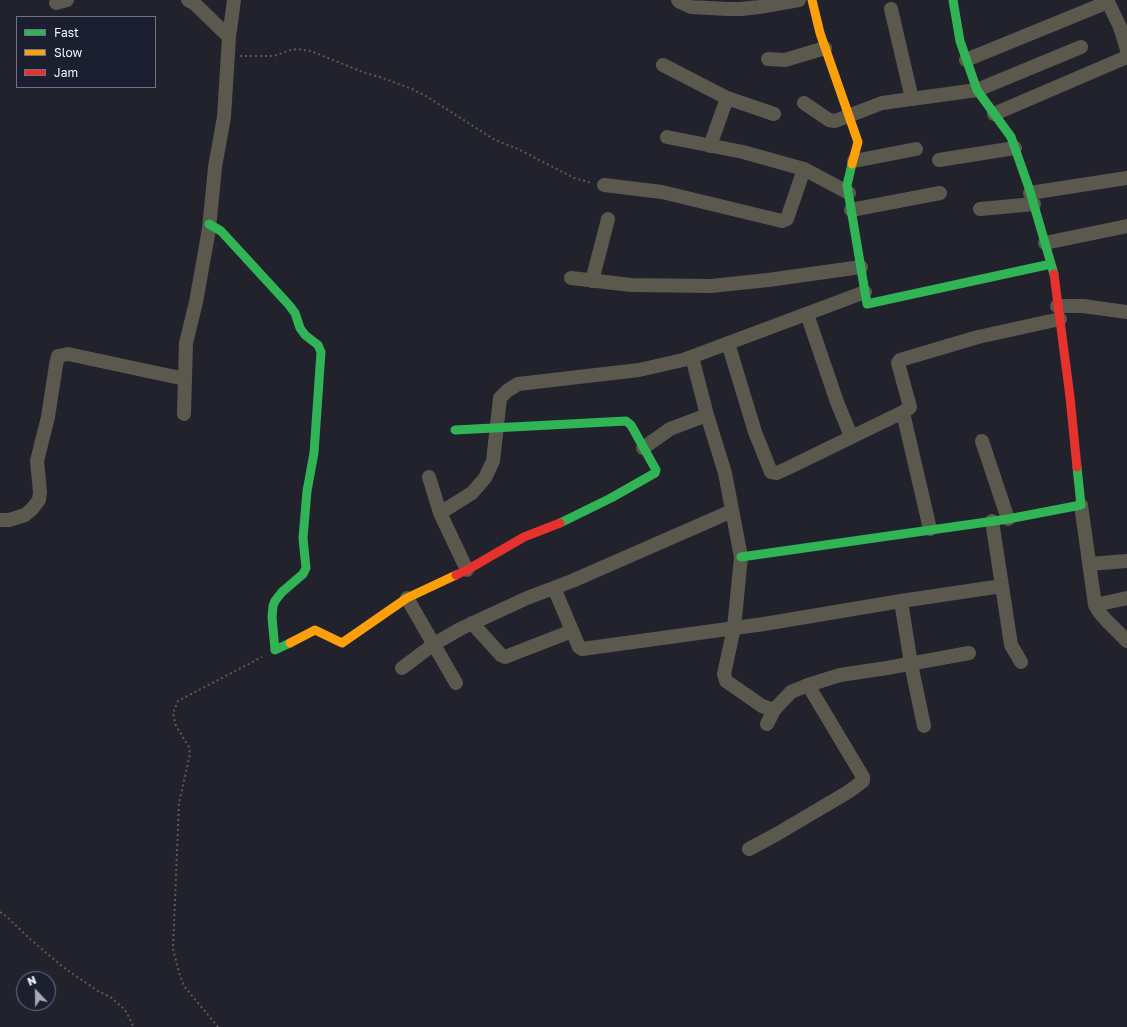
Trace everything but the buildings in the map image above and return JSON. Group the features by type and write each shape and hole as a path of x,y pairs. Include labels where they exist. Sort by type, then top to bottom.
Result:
{"street":[{"path":"188,0 195,4 228,37"},
{"path":"184,414 186,343 196,302 209,224 215,167 224,117 228,37 234,0"},
{"path":"678,0 691,7 728,9 753,8 800,0"},
{"path":"812,0 820,33 858,142 847,185 867,304 1051,264"},
{"path":"953,0 960,41 977,90 1011,137 1054,272 1070,397 1081,505 1095,605 1103,617 1127,640"},
{"path":"966,60 1107,1 1120,27 1127,50"},
{"path":"890,8 912,99"},
{"path":"804,103 829,120 835,121 882,103 977,90 1081,47"},
{"path":"768,59 785,60 825,48"},
{"path":"994,114 1127,57"},
{"path":"663,65 727,98 774,114"},
{"path":"710,146 727,98"},
{"path":"667,137 743,152 804,169 849,193"},
{"path":"939,160 1015,148"},
{"path":"854,161 916,149"},
{"path":"604,185 662,192 782,221 787,219 804,169"},
{"path":"980,209 1127,178"},
{"path":"851,210 940,193"},
{"path":"592,281 608,219"},
{"path":"209,224 221,231 289,305 295,312 300,328 305,335 318,345 321,352 314,453 307,491 303,538 306,568 303,574 282,592 273,606 272,617 275,650 315,630 342,643 407,598 467,570 524,536 567,520 611,498 654,473 656,470 631,425 626,421 455,430"},
{"path":"1045,243 1127,226"},
{"path":"571,278 631,285 712,286 861,267"},
{"path":"440,513 472,493 486,478 493,461 500,398 507,391 518,384 639,370 683,360 865,292"},
{"path":"728,343 755,432 771,472 777,472 908,409 910,407 898,363 900,360 1058,312 1083,306 1127,312"},
{"path":"807,314 851,436"},
{"path":"0,520 9,520 25,514 32,509 39,500 40,492 37,461 48,417 58,356 68,354 185,379"},
{"path":"692,357 706,415 725,473 741,557 734,628 724,674 726,681 762,706 774,710"},
{"path":"903,412 930,530"},
{"path":"643,448 670,429 706,415"},
{"path":"982,441 1008,519"},
{"path":"429,477 440,513 467,570"},
{"path":"741,557 1008,519 1081,505"},
{"path":"402,668 434,644 472,623 527,598 554,588 732,511"},
{"path":"992,521 1011,645 1021,662"},
{"path":"1089,564 1127,560"},
{"path":"554,588 579,647 582,649 734,628 1002,586"},
{"path":"407,598 456,683"},
{"path":"1095,605 1127,598"},
{"path":"901,601 911,664 924,726"},
{"path":"472,623 501,655 505,657 572,631"},
{"path":"768,724 774,710 791,692 808,685 840,675 970,653"},
{"path":"749,849 848,792 863,781 863,777 808,685"}],"path":[{"path":"227,56 274,56 297,49 312,51 365,73 412,89 432,99 495,140 518,149 574,178 604,185"},
{"path":"218,1027 184,986 173,949 179,803 190,754 189,747 176,726 173,713 178,701 275,650"},
{"path":"0,912 63,967 98,991 112,998 125,1010 133,1027"}],"traffic: fast":[{"path":"953,0 960,41 977,90 1011,137 1029,188 1054,274"},
{"path":"852,164 847,185 867,304 1051,264"},
{"path":"209,224 221,231 289,305 295,313 300,328 305,335 318,345 321,352 314,453 307,491 303,538 306,568 303,574 282,592 273,606 272,617 275,650 290,643"},
{"path":"455,430 626,421 631,425 656,470 655,473 611,498 560,523"},
{"path":"741,557 1008,519 1081,505 1077,467"}],"traffic: slow":[{"path":"812,0 820,33 858,142 852,164"},
{"path":"290,643 315,630 342,643 407,598 456,575"}],"traffic: jam":[{"path":"1054,274 1070,397 1077,467"},
{"path":"456,575 524,537 560,523"}]}
